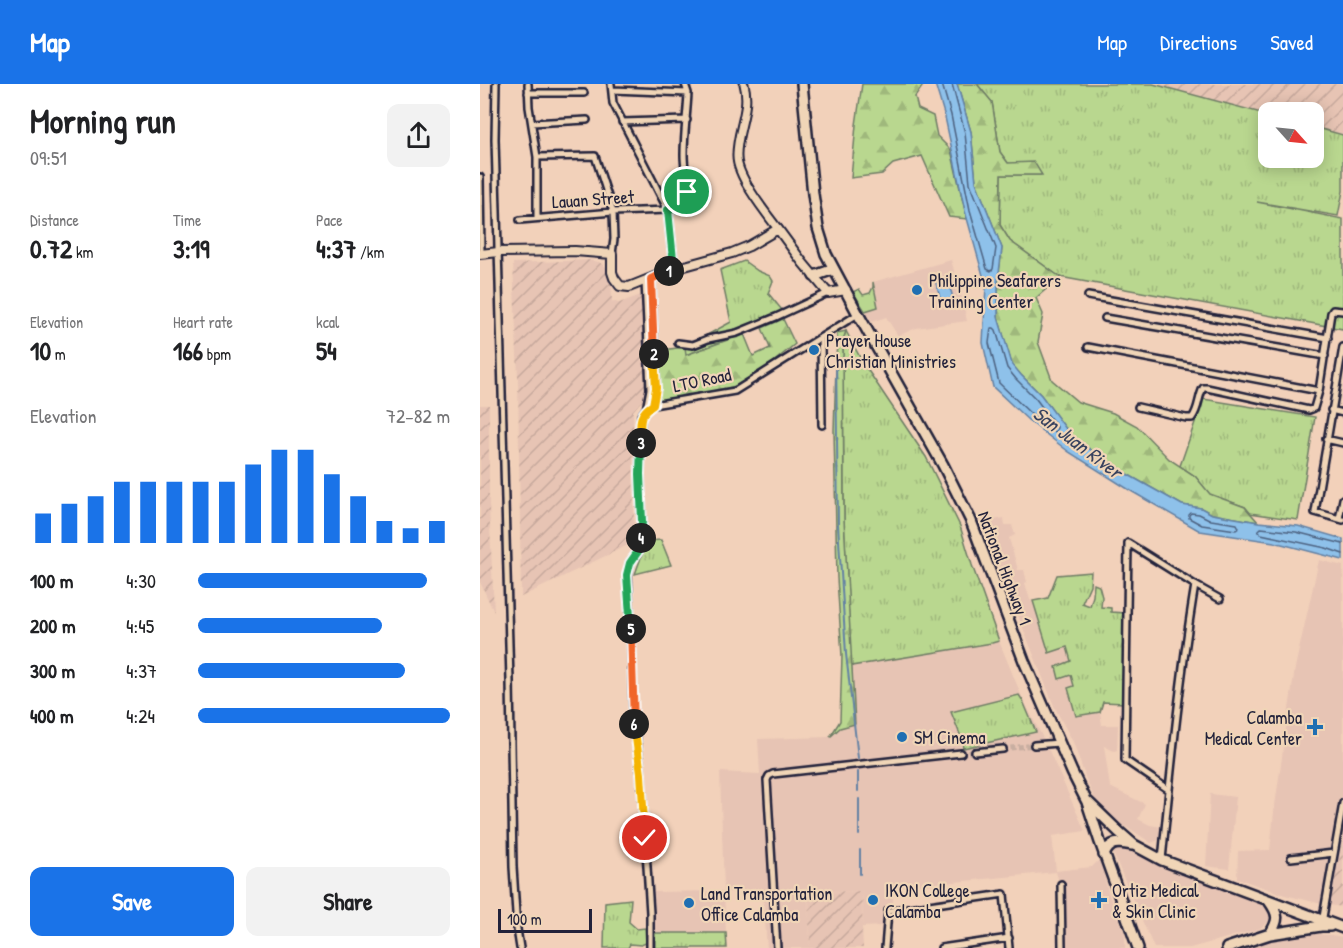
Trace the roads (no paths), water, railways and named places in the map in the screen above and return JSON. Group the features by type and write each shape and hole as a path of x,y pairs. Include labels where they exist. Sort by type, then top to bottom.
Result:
{"highway":[{"name":"National Highway 1","path":"802,84 813,194 818,228 826,254 936,452 970,521 1010,628 1086,800 1134,845 1162,860 1322,923 1341,927"},
{"path":"814,276 834,269"},
{"path":"1086,800 1138,948"},
{"path":"1100,842 1111,839 1118,831"},
{"path":"1104,855 1114,843 1134,845"},
{"path":"1268,900 1276,911 1277,918 1270,934"},
{"path":"1227,948 1270,934 1322,923"}],"main road":[{"path":"481,254 575,251 612,254 612,272 617,283 628,287 674,269 732,253 778,229 828,293 846,290"}],"street":[{"path":"496,84 495,139 513,867 520,948"},
{"path":"528,84 537,157 537,219"},
{"path":"668,210 682,207 686,200 684,159 688,93 685,84"},
{"path":"744,84 747,95 746,105 736,160 760,206 778,229"},
{"path":"674,269 668,210 613,104 612,87 688,93"},
{"path":"528,93 584,93"},
{"path":"532,123 587,120"},
{"path":"622,122 687,120"},
{"path":"537,157 595,156 613,212 612,254"},
{"path":"480,177 481,254"},
{"name":"Lauan Street","path":"520,220 668,210"},
{"path":"648,280 656,388 653,405"},
{"path":"648,280 650,388 646,410 641,416 641,540 639,550 630,563 627,575 633,708 641,774 650,948"},
{"path":"678,343 693,345 708,339 737,333 828,293"},
{"path":"1088,296 1328,338"},
{"path":"1138,407 1192,418 1196,413 1200,393 1203,388 1207,388 1309,410 1314,408 1319,391 1331,313 1333,310 1343,311"},
{"name":"LTO Road","path":"646,410 653,405 735,391 858,314"},
{"path":"1105,318 1325,356"},
{"path":"821,337 822,425"},
{"path":"1088,347 1319,391"},
{"path":"1343,347 1315,512 1341,519 1343,499"},
{"path":"1336,386 1343,387"},
{"path":"1331,410 1343,412"},
{"path":"1326,439 1343,443"},
{"path":"1169,790 1125,760 1128,543 1220,599"},
{"path":"1162,860 1188,627 1195,585"},
{"path":"1034,745 1060,743"},
{"path":"975,752 1003,748"},
{"path":"777,948 767,780 769,776 961,753"},
{"path":"1322,923 1343,803"},
{"path":"1291,858 1334,853"},
{"path":"1061,884 1062,948"},
{"path":"885,948 888,911 1004,894 1009,948"},
{"path":"941,948 1009,938"}],"water":[{"name":"San Juan River","path":"935,84 957,84 971,132 976,182 1002,248 998,281 998,317 1012,364 1041,395 1072,437 1125,473 1182,505 1201,508 1212,514 1298,526 1343,539 1343,560 1274,542 1200,531 1069,452 1028,420 993,387 983,343 986,286 965,211 945,117"},
{"path":"948,280 953,298 941,302 936,283"}],"waterway":[{"path":"836,354 838,524 846,654 858,758"},
{"path":"858,772 858,791"},
{"path":"859,799 859,835"},
{"path":"860,850 860,874"}],"tunnel":[{"path":"1003,749 1034,745"},
{"path":"961,753 975,752"}],"place":[{"name":"Philippine Seafarers Training Center","path":"917,290"},
{"name":"Prayer House Christian Ministries","path":"814,350"},
{"name":"Calamba Medical Center","path":"1315,727"},
{"name":"SM Cinema","path":"902,737"},
{"name":"IKON College Calamba","path":"873,900"},
{"name":"Ortiz Medical & Skin Clinic","path":"1099,900"},
{"name":"Land Transportation Office Calamba","path":"689,903"}]}
